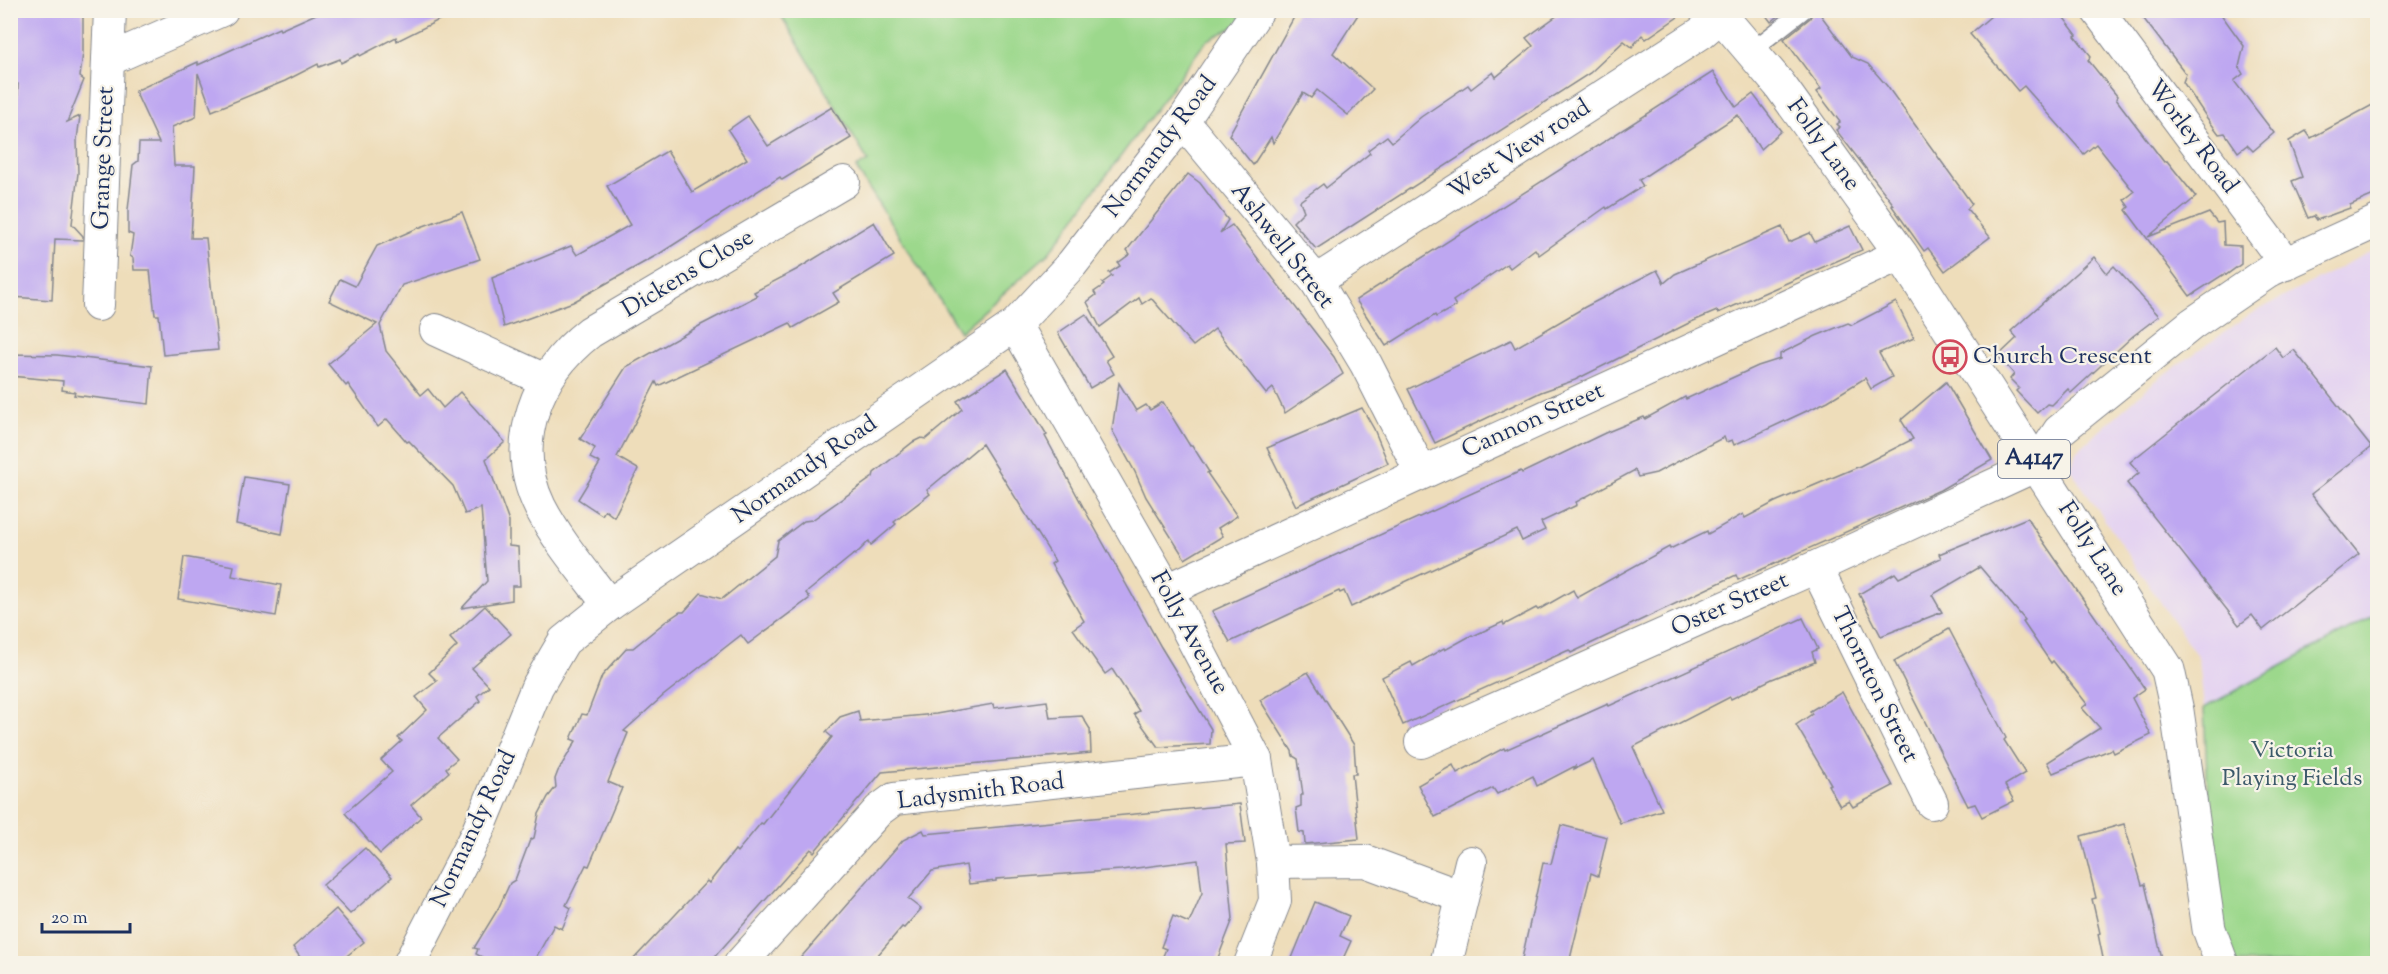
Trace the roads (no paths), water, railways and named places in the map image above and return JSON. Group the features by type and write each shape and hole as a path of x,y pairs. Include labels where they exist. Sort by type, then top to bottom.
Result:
{"main road":[{"name":"Folly Lane","path":"1719,13 1779,84 1901,254 2168,670 2177,711 2209,929 2222,963"}],"street":[{"name":"Grange Street","path":"98,305 110,10"},
{"path":"108,60 222,10"},
{"name":"Normandy Road","path":"410,963 478,831 537,687 564,641 609,605 1015,325 1072,264 1184,121 1258,10"},
{"name":"Worley Road","path":"2097,10 2286,264"},
{"name":"West View road","path":"1316,281 1701,33 1719,13"},
{"name":"Ashwell Street","path":"1184,121 1316,281 1366,364 1421,472"},
{"name":"Dickens Close","path":"609,605 550,525 539,505 531,482 528,434 531,415 545,380 573,345 590,332 844,182"},
{"path":"2037,465 2059,431 2192,324 2271,270 2378,221"},
{"name":"Cannon Street","path":"1167,590 1901,254"},
{"name":"Folly Avenue","path":"1015,325 1167,590 1256,760 1273,862 1275,901 1250,963"},
{"path":"436,330 545,380"},
{"name":"Oster Street","path":"1420,742 1815,567 2037,465"},
{"name":"Thornton Street","path":"1815,567 1932,803"},
{"name":"Ladysmith Road","path":"740,963 879,810 894,799 1256,760"},
{"path":"1273,862 1365,861 1462,897"},
{"path":"1446,963 1472,862"}],"lane":[{"path":"1751,51 1804,10"}],"place":[{"name":"Church Crescent","path":"1950,357"}],"park label":[{"name":"Victoria Playing Fields","path":"2292,765"}]}
